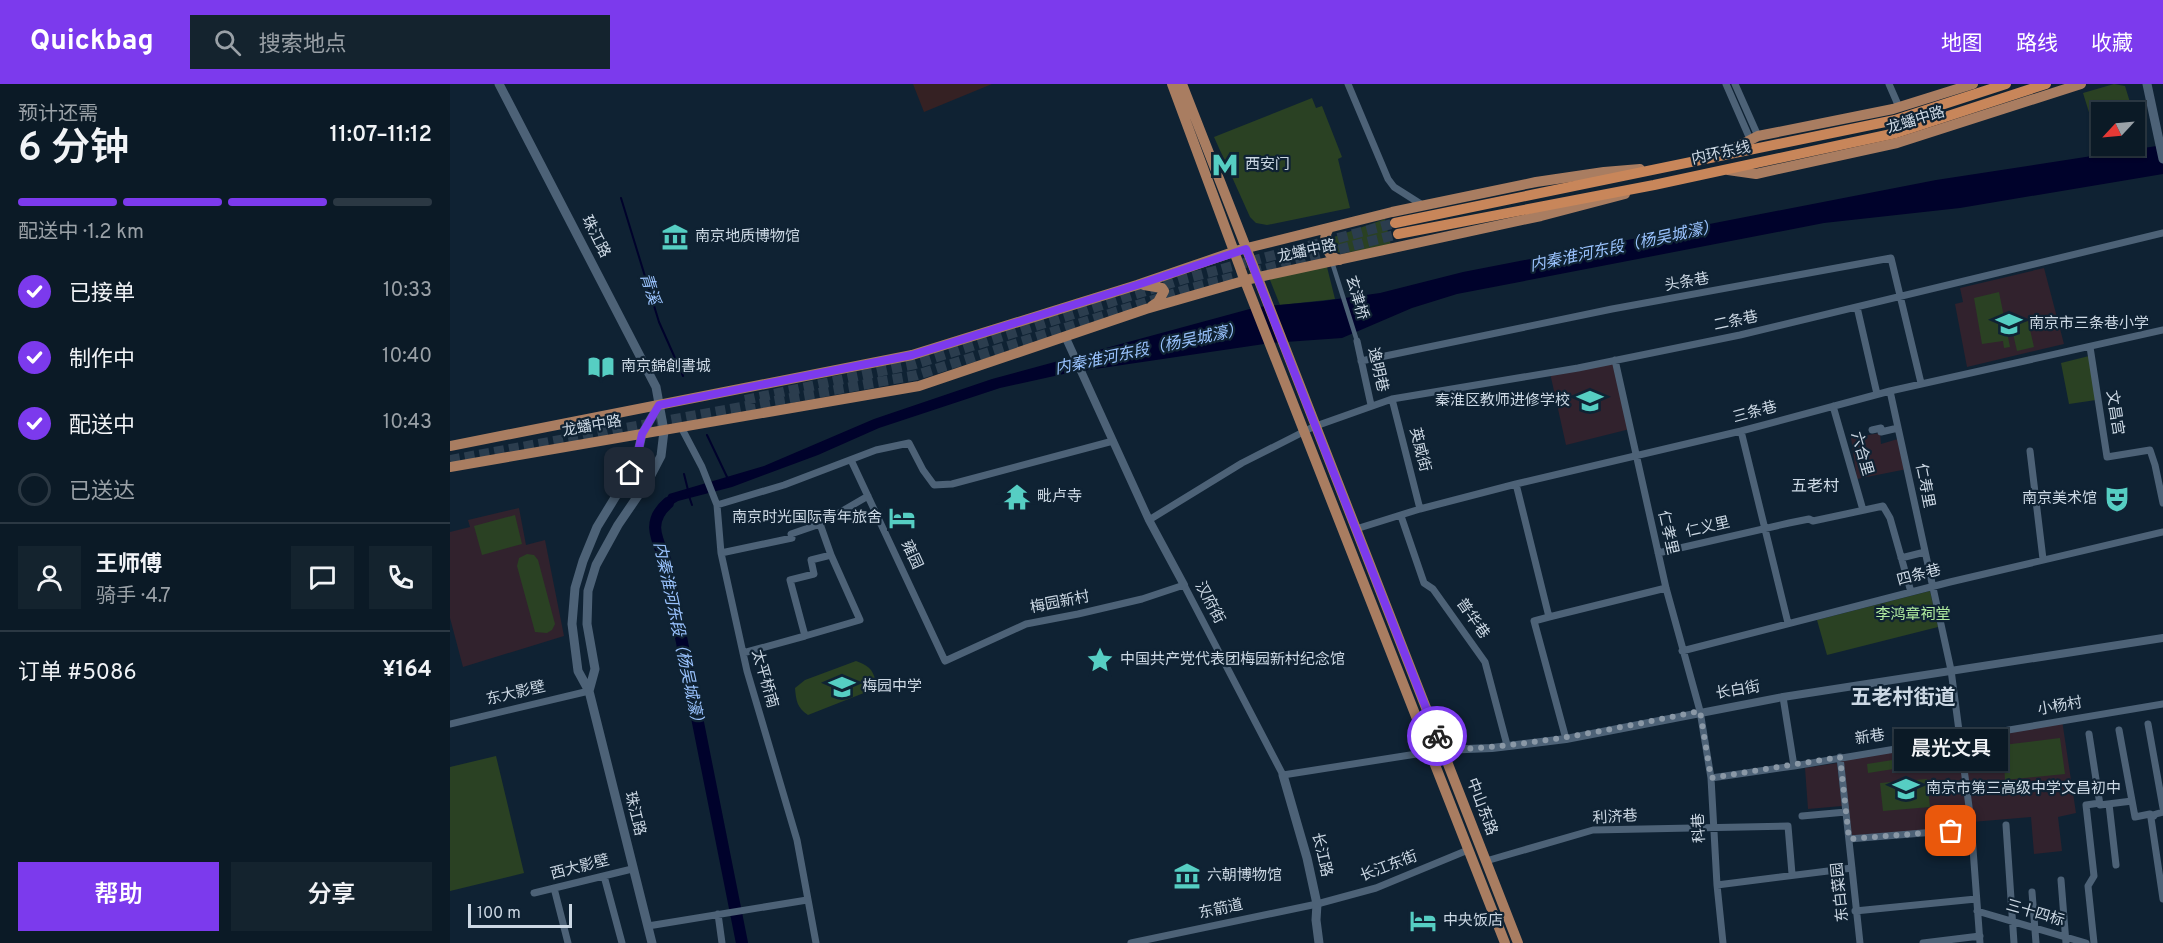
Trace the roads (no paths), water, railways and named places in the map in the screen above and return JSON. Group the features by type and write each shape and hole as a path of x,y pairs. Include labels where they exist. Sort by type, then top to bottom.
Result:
{"highway":[{"name":"内环东线","path":"1395,222 1895,120 2006,84"},
{"name":"内环东线","path":"1398,234 1654,185 1896,133 2048,89"}],"main road":[{"name":"珠江路","path":"499,84 656,387 664,430 661,456 596,565 588,591 587,624 595,669 589,692"},
{"name":"龙蟠中路","path":"1719,156 1754,138 1899,107 1973,84"},
{"path":"2048,89 2060,84"},
{"name":"龙蟠中路","path":"1721,169 1756,174 1898,143 2048,89 2081,84"},
{"path":"2147,84 2163,159"},
{"path":"1181,85 1257,278"},
{"path":"1181,85 1245,281"},
{"name":"龙蟠中路","path":"450,446 912,355 1137,285 1234,252 1424,206 1536,182 1604,172 1664,167"},
{"name":"龙蟠中路","path":"450,466 919,386 1146,309 1245,281 1541,216 1608,200 1654,185"},
{"path":"1329,228 1325,237 1327,249 1336,261"},
{"name":"中山东路","path":"1257,278 1430,752 1505,943"},
{"name":"中山东路","path":"1245,281 1272,350 1356,529 1518,943"},
{"path":"1137,285 1151,284 1164,291 1158,302 1146,309"},
{"name":"珠江路","path":"652,943 589,692 578,671 572,624 574,588 597,527 630,473 637,457 642,434 659,405"},
{"name":"长江路","path":"1283,776 1299,826 1317,904 1316,920 1319,943"}],"street":[{"path":"1348,84 1388,179 1394,187 1424,206"},
{"path":"1726,84 1754,138"},
{"path":"1735,84 1754,138"},
{"path":"1889,84 1899,107"},
{"name":"二条巷","path":"1311,429 1392,399 1482,385 1740,335 2163,233"},
{"name":"头条巷","path":"1361,362 1612,309 1891,258 1921,384"},
{"name":"玄津桥","path":"1336,261 1357,341"},
{"path":"1857,308 1877,394"},
{"name":"三条巷","path":"1356,529 1420,509 1516,484 1741,431 1877,394 2163,330"},
{"name":"汉府街","path":"1065,336 1149,520 1283,776"},
{"name":"逸明巷","path":"1357,341 1371,405"},
{"name":"文昌宫","path":"2090,347 2107,457 2150,450 2163,503"},
{"name":"仁孝里","path":"1615,360 1666,588 1700,711"},
{"name":"仁寿里","path":"1890,391 1951,670 1972,829 1980,939"},
{"name":"英威街","path":"1392,399 1420,509"},
{"name":"六合里","path":"1833,405 1863,510"},
{"name":"太平桥南","path":"681,427 702,467 717,505 721,553 743,653 797,840 816,943"},
{"path":"1872,430 1881,428 1881,432 1898,428"},
{"path":"1149,520 1242,463 1311,429"},
{"path":"1741,431 1788,623"},
{"path":"717,505 784,485 876,450 909,444 923,470 934,484 952,484 1113,441"},
{"path":"2030,451 2043,560"},
{"name":"雍园","path":"851,460 945,662"},
{"path":"1516,484 1549,617"},
{"path":"721,553 792,538 791,534 820,524 868,496"},
{"path":"1863,510 1883,506 1890,518 1911,592"},
{"name":"仁义里","path":"1658,553 1797,521 1809,519 1813,521 1863,510"},
{"name":"普华巷","path":"1401,516 1424,583 1434,589 1483,659 1507,745"},
{"path":"743,653 860,620 820,524"},
{"name":"四条巷","path":"1682,651 1933,586 2163,532"},
{"path":"1901,558 1925,552"},
{"path":"805,636 790,580 814,574 811,560 831,555"},
{"name":"梅园新村","path":"945,662 1026,624 1142,599 1184,585"},
{"path":"1566,739 1534,621 1666,588"},
{"name":"长白街","path":"1283,776 1442,750 1492,748 1566,739 1700,711 2163,638"},
{"name":"东大影壁","path":"450,724 589,692"},
{"path":"1784,697 1794,766"},
{"name":"小杨村","path":"1961,738 2163,704"},
{"name":"科巷","path":"1700,711 1711,778 1723,943"},
{"path":"2148,724 2163,808"},
{"path":"2119,730 2135,817 2150,814 2154,816"},
{"path":"2089,734 2100,803"},
{"name":"新巷","path":"1711,778 1961,738"},
{"name":"东白菜园","path":"1840,757 1860,943"},
{"path":"2094,943 2088,886 2094,876 2086,805 2132,801"},
{"path":"2109,804 2116,865"},
{"path":"1802,816 1846,812"},
{"path":"2163,812 2151,818 2163,899"},
{"path":"2006,825 2014,943"},
{"name":"利济巷","path":"1486,861 1593,830 1788,826 1792,874"},
{"path":"1849,839 1972,829"},
{"name":"长江东街","path":"1317,904 1376,888 1468,850"},
{"path":"1717,885 1852,868"},
{"name":"西大影壁","path":"534,893 632,869"},
{"path":"604,876 622,943"},
{"path":"2061,880 2066,940"},
{"path":"554,888 568,943"},
{"path":"2032,892 2036,943"},
{"path":"1855,911 1976,899"},
{"path":"648,926 807,900"},
{"name":"东箭道","path":"1131,943 1317,904"},
{"name":"三十四标","path":"1977,910 2066,940 2086,943"},
{"path":"722,914 722,943"},
{"path":"1923,943 1980,939"}],"water":[{"path":"2163,145 2163,174 1960,208 1824,223 1457,294 1412,308 1342,338 1271,343 1068,373 1000,388 879,428 818,455 732,487 678,501 657,514 669,494 764,466 874,419 992,379 1257,307 1380,293 1463,272 1936,180 2092,156 2145,156 2145,148"}],"waterway":[{"name":"青溪","path":"621,198 659,322 683,376"},
{"name":"青溪","path":"707,435 728,479"},
{"path":"684,474 688,490"},
{"path":"689,496 692,505"},
{"name":"内秦淮河东段（杨吴城濠）","path":"668,503 657,517 655,531 666,562 742,943"}],"tunnel":[{"path":"745,400 915,364 1184,279 1395,223"},
{"path":"450,460 917,375 1188,289 1398,234"}],"place":[{"name":"西安门","path":"1225,165"},
{"name":"南京地质博物馆","path":"675,237"},
{"name":"南京市三条巷小学","path":"2009,324"},
{"name":"南京錦創書城","path":"601,367"},
{"name":"秦淮区教师进修学校","path":"1590,401"},
{"name":"毗卢寺","path":"1017,497"},
{"name":"南京美术馆","path":"2117,499"},
{"name":"南京时光国际青年旅舍","path":"902,518"},
{"name":"中国共产党代表团梅园新村纪念馆","path":"1100,660"},
{"name":"梅园中学","path":"842,687"},
{"name":"南京市第三高级中学文昌初中","path":"1906,789"},
{"name":"晨光文具","path":"1951,831"},
{"name":"六朝博物馆","path":"1187,876"},
{"name":"中央饭店","path":"1423,921"}],"district":[{"name":"五老村","path":"1815,487"},
{"name":"五老村街道","path":"1903,698"}],"park label":[{"name":"李鸿章祠堂","path":"1913,615"}]}
